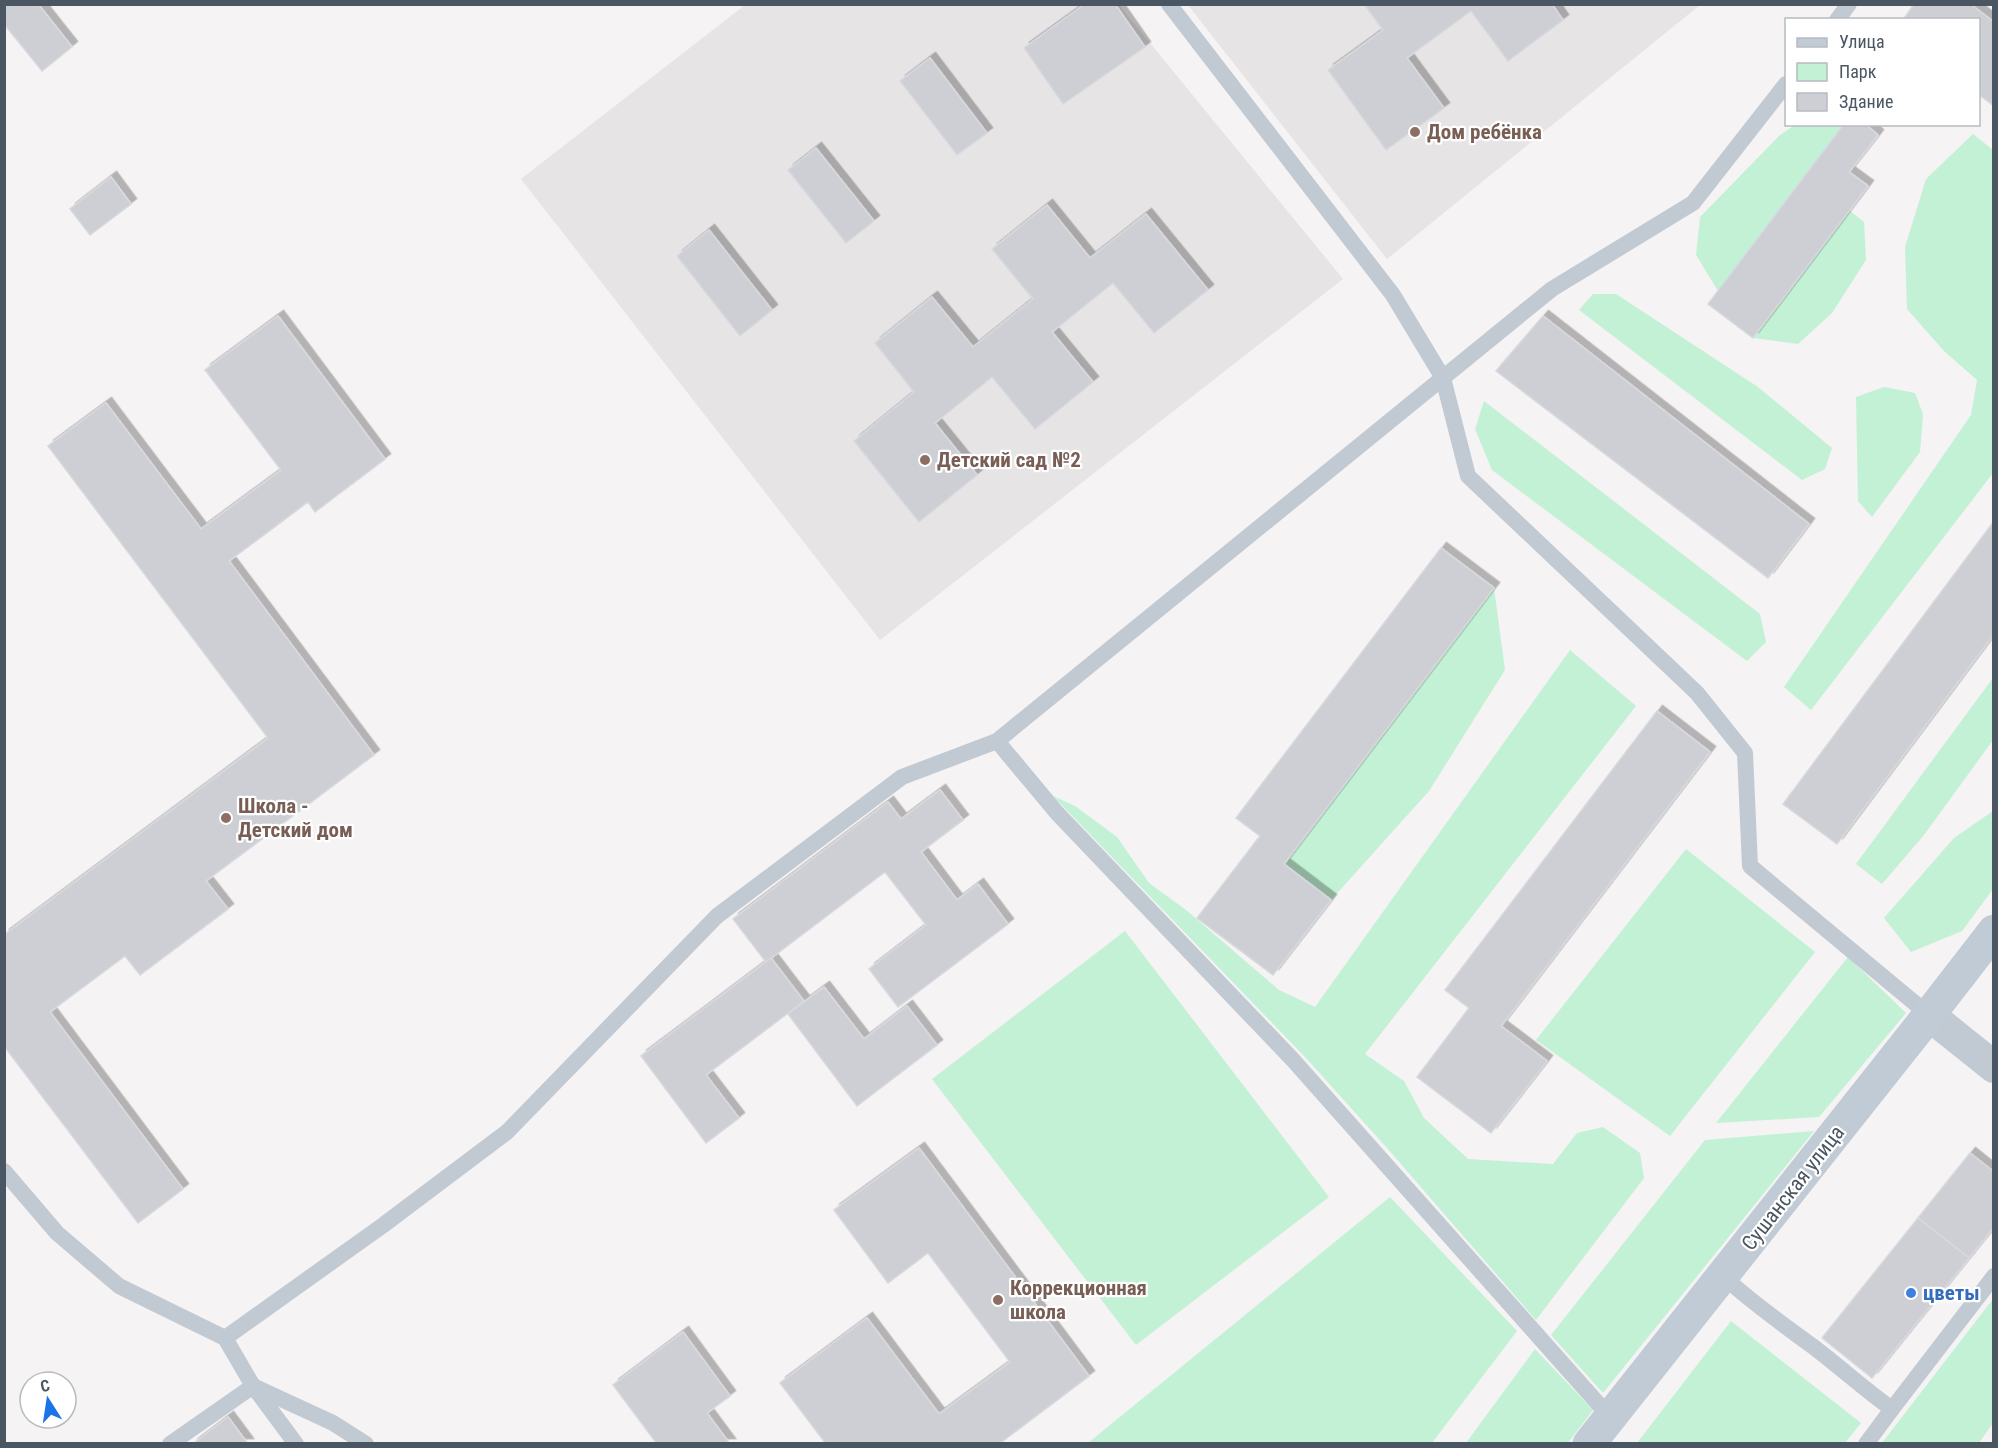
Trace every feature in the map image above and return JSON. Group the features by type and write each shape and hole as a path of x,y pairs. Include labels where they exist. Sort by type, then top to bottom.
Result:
{"main road":[{"name":"Сушанская улица","path":"1589,1443 1994,931"}],"street":[{"path":"1929,1015 1994,1067"}],"lane":[{"path":"1169,4 1393,295 1443,378 1468,476 1697,693 1745,753 1750,866 1929,1015"},
{"path":"1838,18 1849,4"},
{"path":"225,1338 382,1226 507,1132 717,916 902,777 998,741 1552,289 1692,203 1785,85"},
{"path":"998,741 1057,813 1293,1060 1610,1417"},
{"path":"4,1171 57,1233 119,1286 225,1338 253,1386 296,1443"},
{"path":"1723,1276 1750,1301 1892,1409"},
{"path":"1866,1443 1994,1276"},
{"path":"170,1443 253,1386"},
{"path":"253,1386 333,1423 366,1443"}],"shaded area":[{"name":"Детский сад №2","path":"745,5 1119,5 1343,279 880,640 521,179"},
{"name":"Дом ребёнка","path":"1188,5 1700,5 1387,259"}],"green space":[{"path":"1794,126 1842,127 1718,291 1696,255 1700,217 1780,135"},
{"path":"1973,134 1993,150 1993,473 1811,710 1784,687 1971,415 1977,380 1944,351 1907,309 1905,247 1926,179"},
{"path":"1849,210 1864,222 1866,260 1832,313 1798,344 1753,338"},
{"path":"1593,294 1616,294 1758,387 1832,448 1825,469 1802,480 1579,310"},
{"path":"1884,387 1915,393 1923,414 1920,452 1872,517 1858,501 1856,397"},
{"path":"1484,401 1760,614 1766,642 1747,661 1492,470 1475,429"},
{"path":"1494,588 1505,670 1429,791 1331,900 1284,864"},
{"path":"1570,650 1636,706 1365,1054 1404,1081 1424,1118 1468,1159 1553,1164 1577,1133 1603,1127 1640,1153 1644,1178 1536,1320 1306,1058 1053,796 1075,806 1117,837 1149,883 1186,910 1279,990 1315,1007"},
{"path":"1993,678 1993,740 1924,835 1882,884 1856,864"},
{"path":"1993,811 1993,889 1962,931 1911,952 1884,918 1954,838"},
{"path":"1686,849 1815,952 1670,1136 1536,1040"},
{"path":"1125,931 1329,1197 1136,1345 932,1079"},
{"path":"1848,957 1906,1013 1819,1117 1716,1123"},
{"path":"1814,1131 1603,1393 1551,1335 1705,1140"},
{"path":"1390,1197 1517,1331 1432,1443 1088,1443"},
{"path":"1993,1299 1993,1423 1979,1443 1882,1443"},
{"path":"1731,1321 1861,1423 1845,1443 1637,1443"},
{"path":"1535,1349 1593,1410 1568,1443 1466,1443"}],"building":[{"path":"4,4 38,4 72,47 42,71 4,24"},
{"path":"1085,4 1115,4 1145,47 1063,104 1024,48"},
{"path":"1364,4 1552,4 1563,20 1508,61 1471,11 1407,58 1444,108 1386,150 1328,70 1383,30"},
{"path":"1914,4 1970,4 1994,22 1994,106 1980,96 1980,18 1904,18"},
{"path":"930,58 987,133 957,155 900,81"},
{"path":"1842,126 1867,126 1878,135 1849,172 1868,186 1753,338 1708,304"},
{"path":"816,148 874,221 846,243 788,170"},
{"path":"111,177 131,204 90,235 70,209"},
{"path":"1047,205 1090,258 1146,214 1208,290 1154,333 1113,283 1052,332 1093,382 1035,429 992,377 935,423 977,475 919,522 854,441 914,392 875,343 932,297 973,347 1033,299 992,249"},
{"path":"709,230 772,310 740,336 677,256"},
{"name":"Школа - Детский дом","path":"278,316 385,459 315,512 308,502 229,561 374,755 206,881 228,909 140,975 125,956 50,1012 183,1189 138,1223 4,1046 4,935 268,738 48,446 106,403 201,529 281,470 205,370"},
{"path":"1543,316 1809,524 1768,578 1496,371"},
{"path":"1994,521 1994,634 1837,844 1783,804"},
{"path":"1441,548 1494,588 1284,864 1331,900 1273,975 1197,918 1260,836 1236,818"},
{"path":"1657,711 1710,752 1501,1026 1547,1061 1491,1133 1417,1077 1469,1008 1445,990"},
{"path":"940,790 963,820 921,852 957,900 978,884 1008,924 898,1007 869,969 926,925 885,872 766,962 733,919 888,802 901,819"},
{"path":"771,958 804,1001 706,1075 739,1118 706,1143 641,1056"},
{"path":"824,987 864,1039 907,1006 937,1045 857,1106 788,1014"},
{"name":"Коррекционная школа","path":"919,1148 1089,1376 999,1444 826,1444 780,1383 867,1318 939,1414 1010,1362 928,1253 888,1283 834,1210"},
{"path":"1970,1153 1994,1172 1994,1227 1969,1258 1918,1218"},
{"path":"1918,1218 1969,1258 1872,1378 1822,1338"},
{"path":"683,1332 730,1396 707,1413 730,1444 657,1444 613,1385"},
{"path":"228,1417 248,1444 193,1444"}],"place":[{"name":"Дом ребёнка","path":"1415,132"},
{"name":"Детский сад №2","path":"925,460"},
{"name":"Школа - Детский дом","path":"226,818"},
{"name":"цветы","path":"1911,1293"},
{"name":"Коррекционная школа","path":"998,1300"}]}
